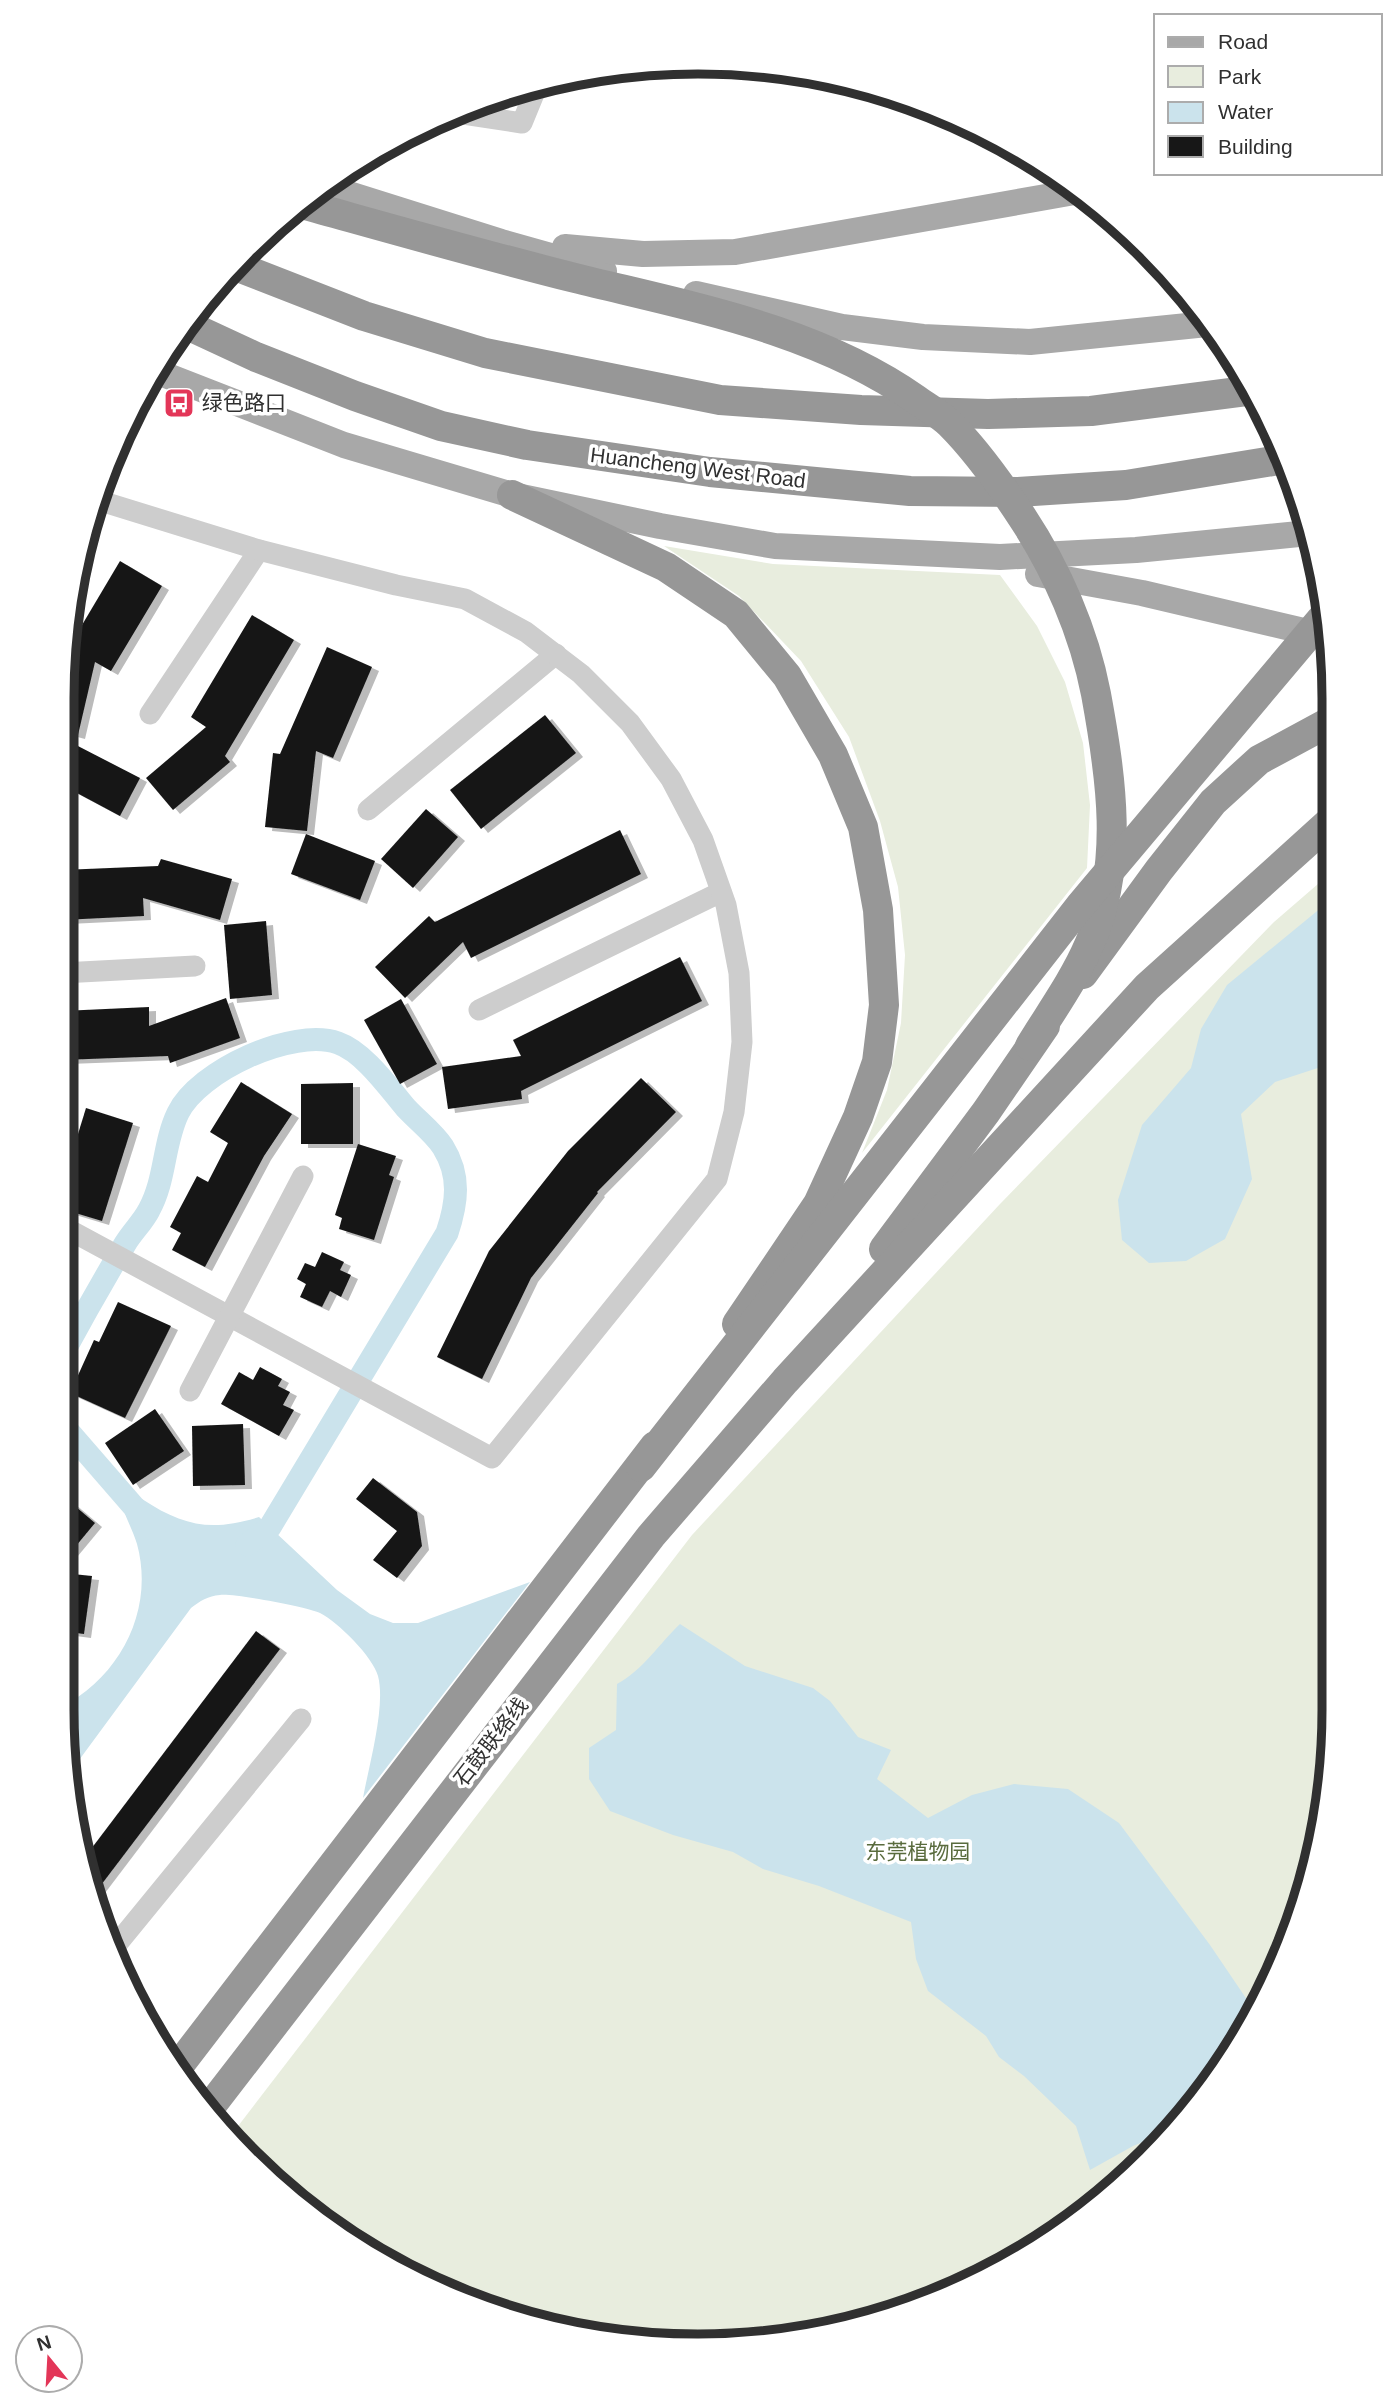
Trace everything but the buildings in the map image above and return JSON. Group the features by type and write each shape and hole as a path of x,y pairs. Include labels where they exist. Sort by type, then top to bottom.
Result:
{"highway":[{"path":"313,207 504,260 733,317 830,351 896,385 947,421 974,449 1038,541 1068,603 1090,662 1103,732 1110,794 1112,858 1103,910 1089,947 1030,1046"},
{"path":"244,269 364,316 485,353 720,400 861,410 988,414 1091,411 1242,391"},
{"name":"Huancheng West Road","path":"195,329 256,357 441,426 527,445 710,472 910,491 1018,492 1126,485 1276,461"},
{"path":"512,495 666,567 736,614 787,676 833,755 863,827 878,910 884,1005 877,1062 859,1117 818,1205 641,1467"},
{"path":"182,2061 641,1467 1080,906 1318,623"},
{"path":"785,1381 986,1112 1030,1046 1159,870 1213,802 1259,760 1322,726"},
{"path":"785,1381 1147,988 1322,829"},
{"name":"石鼓联络线","path":"214,2104 651,1536 785,1381"}],"main road":[{"path":"336,190 500,242 644,282 842,327 923,337 1030,342 1198,325"},
{"path":"500,242 643,254 735,253 1065,194"},
{"path":"164,375 344,445 512,495 660,526 775,545 1000,557 1069,555 1300,534"},
{"path":"894,553 1081,581 1319,634"}],"lane":[{"path":"474,116 522,123 533,96"},
{"path":"74,1232 492,1458 717,1179 734,1112 742,1042 739,973 721,892 703,840 671,779 630,723 581,674 526,632 465,599 384,582 259,550 105,502"},
{"path":"150,714 259,550"},
{"path":"368,810 556,654"},
{"path":"479,1010 721,892"},
{"path":"74,972 195,966"},
{"path":"190,1391 303,1175"},
{"path":"118,1942 300,1719"}],"green space":[{"path":"664,546 773,564 1000,575 1037,626 1065,682 1083,743 1090,805 1087,868 862,1153 887,1090 901,1023 905,955 898,887 880,821 849,737 801,661 739,596"},
{"name":"东莞植物园","path":"1322,881 1321,1751 1311,1832 1289,1911 1258,1986 1217,2057 1168,2122 1140,2152 1110,2180 1045,2229 1010,2251 937,2287 860,2313 820,2323 739,2333 698,2334 657,2333 576,2323 497,2301 459,2287 386,2251 351,2229 286,2180 235,2130 692,1535 1000,1204 1274,922"}],"water":[{"path":"1322,907 1322,1067 1275,1082 1241,1114 1252,1179 1225,1239 1186,1261 1149,1263 1122,1240 1118,1200 1142,1125 1191,1068 1201,1029 1227,985"},
{"path":"142,1499 184,1521 198,1524 226,1524 259,1517 337,1590 370,1614 393,1623 418,1623 530,1582 363,1798 380,1703 375,1668 345,1632 320,1613 254,1598 216,1596 191,1608 76,1764 74,1699 100,1678 116,1660 128,1639 141,1593 137,1544 125,1514"},
{"path":"680,1624 745,1666 813,1688 830,1701 858,1737 891,1750 877,1779 928,1818 972,1795 1014,1784 1068,1789 1119,1823 1210,1945 1249,2003 1217,2057 1168,2122 1154,2138 1090,2170 1076,2126 1024,2076 999,2057 986,2036 928,1991 916,1959 911,1922 819,1886 763,1869 733,1852 673,1835 610,1811 589,1779 589,1748 616,1730 617,1684 643,1664"}],"waterway":[{"path":"74,1334 125,1244 144,1219 155,1198 178,1113 189,1097 226,1068 249,1056 297,1041 338,1043 357,1054 375,1071 435,1137 449,1158 455,1179 455,1200 447,1233 270,1527 247,1545"},
{"path":"74,1438 154,1530"}],"place":[{"name":"绿色路口","path":"179,403"}]}
